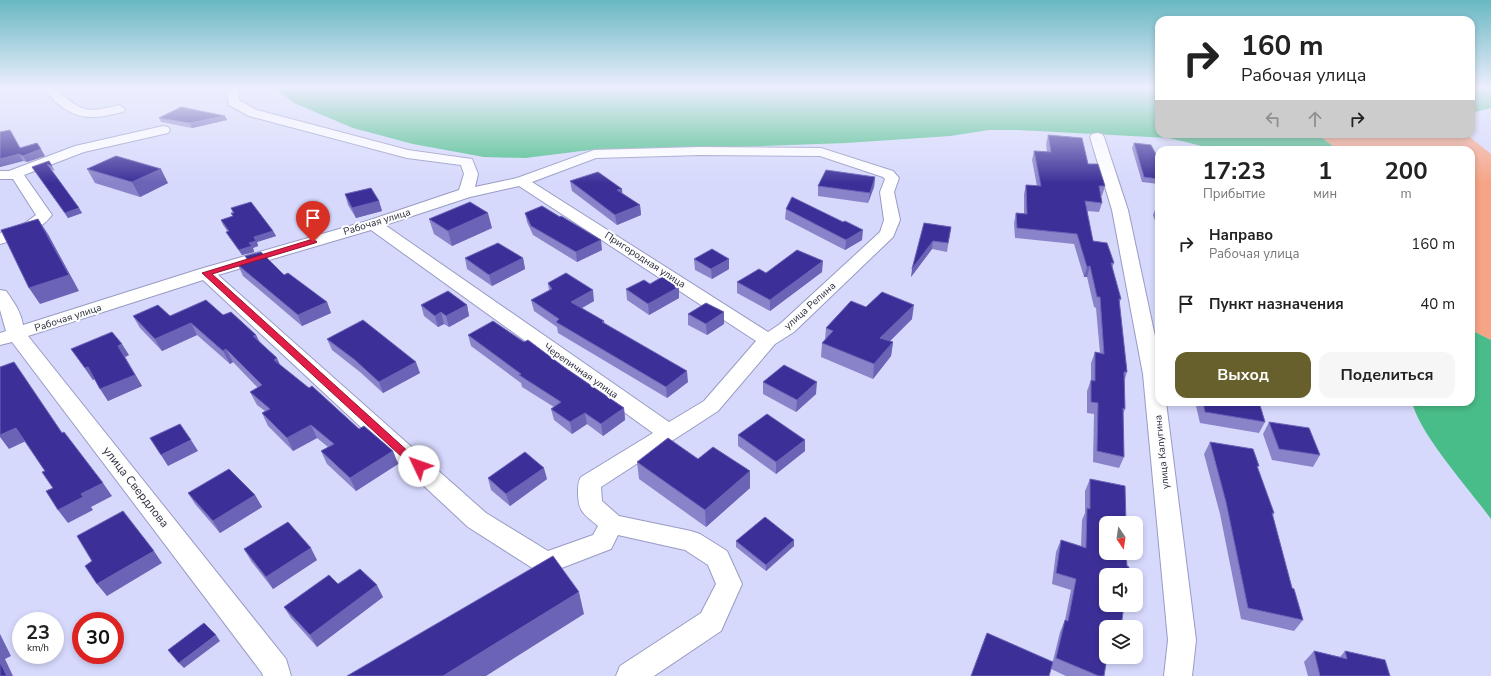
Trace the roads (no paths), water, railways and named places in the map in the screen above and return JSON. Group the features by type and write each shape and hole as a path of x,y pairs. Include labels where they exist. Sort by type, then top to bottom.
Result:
{"street":[{"path":"283,120 406,154 467,162 471,174 466,193"},
{"path":"6,175 80,149 163,130"},
{"name":"улица Калугина","path":"1097,137 1120,210 1153,374 1155,392"},
{"name":"Рабочая улица","path":"8,337 206,273 373,224 466,193 521,181 594,154 700,151 821,152 888,174 892,178 887,192 892,220"},
{"path":"0,239 41,220 44,215 17,175 6,175"},
{"name":"Пригородная улица","path":"521,181 768,340"},
{"name":"улица Репина","path":"669,433 711,406 768,340 787,328 887,234 892,220"},
{"name":"Черепичная улица","path":"373,224 669,433"},
{"path":"206,273 478,520 504,538 546,563 602,542 612,524"},
{"name":"улица Свердлова","path":"0,295 12,315 8,337 276,668 276,676"},
{"name":"улица Калугина","path":"1156,406 1182,640 1178,676"},
{"path":"630,676 711,622 729,584 718,558 691,541 612,524 590,505 589,483 669,433"}]}
